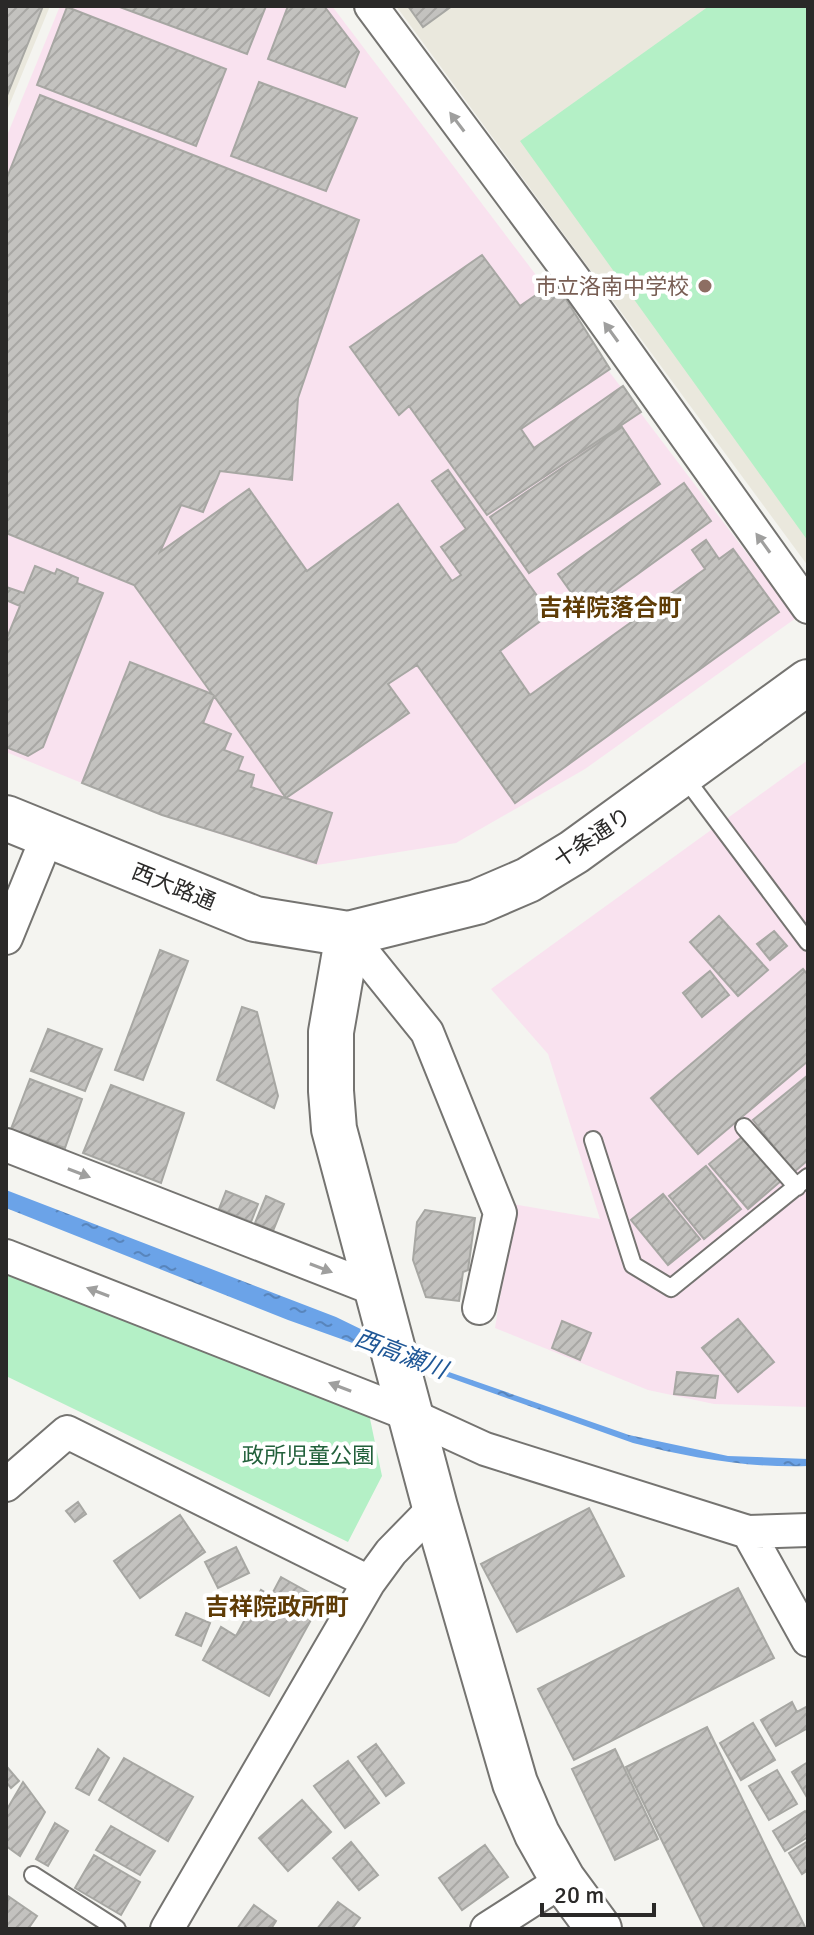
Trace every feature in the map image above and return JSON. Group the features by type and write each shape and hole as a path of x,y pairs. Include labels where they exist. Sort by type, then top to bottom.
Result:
{"street":[{"path":"371,6 574,279 808,607"},
{"name":"十条通り","path":"348,934 477,902 528,880 574,852 808,682"},
{"name":"西大路通","path":"6,818 255,919 348,934"},
{"path":"6,938 48,835"},
{"path":"348,934 331,1032 334,1129 435,1507 515,1783 537,1834 563,1880 599,1929"},
{"path":"348,934 427,1032 500,1213 479,1308"},
{"path":"6,1145 379,1297"},
{"path":"6,1256 410,1408 485,1449 748,1532 808,1530"},
{"path":"6,1485 67,1432 369,1582"},
{"path":"167,1929 369,1582 391,1552 435,1507"},
{"path":"748,1532 808,1640"},
{"path":"487,1929 563,1880"}],"lane":[{"path":"682,774 808,942"},
{"path":"593,1140 633,1265 671,1288 802,1182 744,1127"},
{"path":"33,1875 117,1929"}],"shaded area":[{"path":"6,6 50,6 6,113"},
{"path":"60,6 332,6 796,618 585,769 456,843 317,865 160,815 6,752 6,138"},
{"name":"市立洛南中学校","path":"396,6 808,6 808,566"},
{"path":"808,760 808,1407 714,1404 648,1390 495,1328 514,1213 507,1203 600,1219 548,1054 491,989"}],"green space":[{"name":"市立洛南中学校","path":"709,6 808,6 808,541 520,141"},
{"name":"政所児童公園","path":"6,1269 369,1414 382,1476 348,1542 6,1376"}],"water":[{"name":"西高瀬川","path":"6,1190 336,1317 449,1372 629,1435 728,1456 808,1459 808,1466 720,1461 633,1443 288,1320 6,1208"}],"building":[{"path":"6,6 43,6 6,98"},
{"path":"117,6 266,6 247,54"},
{"path":"288,6 324,6 359,52 345,87 268,59"},
{"path":"408,6 452,6 423,27"},
{"path":"67,7 226,69 196,146 37,85"},
{"path":"259,82 357,118 326,191 231,156"},
{"path":"40,95 359,220 298,398 292,480 220,471 203,512 181,505 160,552 249,489 307,571 398,504 452,581 461,575 441,547 466,529 432,481 448,470 550,614 500,651 530,695 705,569 692,550 706,540 719,559 733,549 779,612 515,803 417,665 388,684 409,713 286,798 214,696 203,723 231,734 224,750 243,757 238,770 254,775 251,787 332,813 316,863 162,815 82,783 130,662 212,694 134,585 6,533 6,180"},
{"path":"482,255 520,306 555,282 610,369 521,429 534,448 623,386 641,412 487,515 409,406 399,415 350,347"},
{"path":"622,427 660,484 529,573 490,517"},
{"path":"684,483 711,521 585,612 558,574"},
{"path":"35,566 55,574 57,569 78,578 77,583 103,593 43,747 28,756 6,747 6,640 20,606 6,600 6,587 24,593"},
{"path":"719,916 768,970 738,996 690,942"},
{"path":"774,931 787,946 770,960 757,944"},
{"path":"160,950 188,961 143,1080 115,1070"},
{"path":"803,969 808,975 808,1061 698,1154 651,1098"},
{"path":"710,971 729,995 702,1017 683,993"},
{"path":"242,1007 257,1012 278,1096 274,1108 217,1080"},
{"path":"48,1029 102,1049 85,1091 31,1071"},
{"path":"808,1075 808,1160 794,1172 753,1120"},
{"path":"30,1079 82,1099 65,1148 11,1129"},
{"path":"111,1085 184,1113 161,1183 83,1153"},
{"path":"742,1137 781,1181 748,1209 709,1164"},
{"path":"706,1166 741,1209 704,1239 669,1196"},
{"path":"226,1191 258,1204 251,1222 219,1209"},
{"path":"663,1194 700,1239 668,1265 631,1220"},
{"path":"266,1196 284,1204 273,1231 255,1223"},
{"path":"425,1210 475,1218 468,1270 463,1272 459,1301 426,1297 413,1260 417,1222"},
{"path":"738,1319 774,1362 738,1392 702,1348"},
{"path":"562,1321 591,1333 580,1360 552,1348"},
{"path":"677,1372 718,1376 715,1398 674,1394"},
{"path":"78,1502 86,1514 75,1522 66,1511"},
{"path":"589,1508 624,1576 517,1632 481,1564"},
{"path":"180,1515 205,1552 140,1598 114,1561"},
{"path":"236,1547 249,1573 218,1588 205,1562"},
{"path":"281,1577 322,1600 269,1696 203,1660 221,1627 236,1636 261,1590 271,1596"},
{"path":"738,1588 774,1658 574,1760 538,1689"},
{"path":"186,1613 210,1623 201,1646 176,1635"},
{"path":"792,1702 797,1712 808,1706 808,1728 776,1746 761,1720"},
{"path":"753,1723 775,1760 741,1780 720,1743"},
{"path":"707,1727 806,1929 705,1929 626,1767"},
{"path":"376,1744 404,1783 386,1796 358,1757"},
{"path":"98,1749 109,1758 89,1795 76,1788"},
{"path":"615,1749 658,1839 615,1860 572,1769"},
{"path":"124,1758 193,1797 168,1841 99,1800"},
{"path":"348,1761 379,1803 345,1828 314,1786"},
{"path":"808,1762 808,1799 792,1772"},
{"path":"7,1767 19,1781 11,1788 6,1782"},
{"path":"777,1770 797,1804 769,1820 749,1786"},
{"path":"23,1782 45,1812 20,1856 6,1846 6,1811"},
{"path":"302,1800 331,1832 288,1871 259,1838"},
{"path":"805,1811 808,1815 808,1837 785,1851 773,1831"},
{"path":"55,1823 68,1831 48,1866 36,1859"},
{"path":"111,1826 155,1851 140,1875 96,1850"},
{"path":"808,1841 808,1870 802,1874 789,1853"},
{"path":"351,1842 378,1875 359,1890 333,1858"},
{"path":"485,1845 508,1877 462,1910 439,1878"},
{"path":"94,1855 140,1882 121,1915 75,1888"},
{"path":"8,1896 37,1916 28,1929 6,1929"},
{"path":"338,1902 360,1918 352,1929 317,1929"},
{"path":"254,1905 276,1921 271,1929 237,1929"}],"place":[{"name":"市立洛南中学校","path":"705,286"}],"district":[{"name":"吉祥院落合町","path":"610,608"},
{"name":"吉祥院政所町","path":"277,1607"}]}
